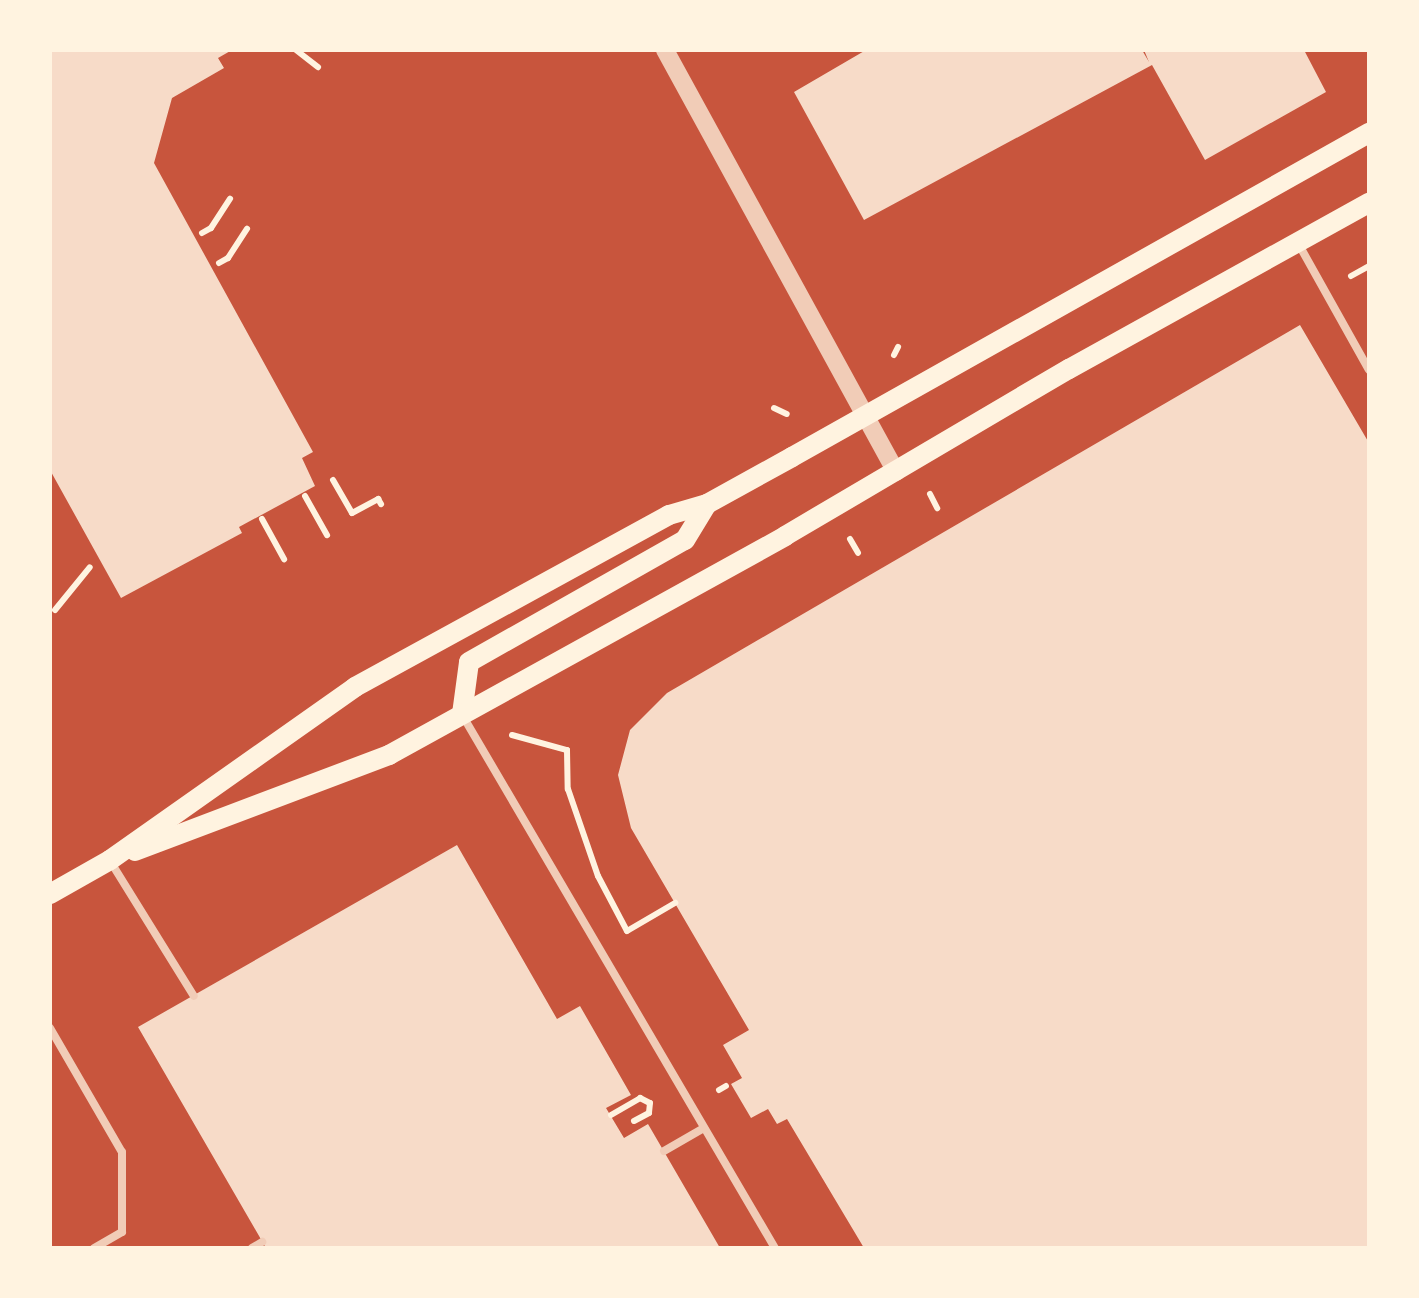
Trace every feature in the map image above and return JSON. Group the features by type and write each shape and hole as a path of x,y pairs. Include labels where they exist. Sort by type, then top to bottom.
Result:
{"main road":[{"path":"50,894 110,860 355,687 654,523 707,504 1369,133"},
{"path":"110,860 389,754 1369,203"},
{"path":"462,714 470,662 685,540 707,504"}],"street":[{"path":"665,50 896,472"}],"lane":[{"path":"1298,243 1369,370"},
{"path":"462,714 775,1248"},
{"path":"110,860 194,996"},
{"path":"50,1028 122,1152 122,1232 94,1248"},
{"path":"664,1152 704,1128"},
{"path":"252,1248 262,1242"}],"path":[{"path":"296,50 318,68"},
{"path":"202,233 212,228 230,199"},
{"path":"219,262 228,258 247,229"},
{"path":"1350,276 1369,266"},
{"path":"774,408 786,414"},
{"path":"334,480 352,513 378,499 381,504"},
{"path":"930,494 937,508"},
{"path":"306,496 327,535"},
{"path":"262,520 284,559"},
{"path":"850,538 858,553"},
{"path":"55,610 83,570 90,567"},
{"path":"512,735 567,750 568,789 598,876 627,931 675,904"},
{"path":"610,1115 640,1098 650,1104 648,1113 634,1121"}],"building":[{"path":"50,50 232,50 218,58 224,68 172,98 154,163 313,452 302,458 315,486 239,527 242,533 121,598 50,470"},
{"path":"866,50 1142,50 1149,62 1144,50 1304,50 1326,92 1205,160 1152,65 864,220 794,92"},
{"path":"1300,325 1369,443 1369,1248 864,1248 787,1119 777,1124 768,1109 751,1118 731,1084 742,1078 723,1045 749,1030 631,828 618,775 630,730 667,693"},
{"path":"457,845 557,1019 580,1006 631,1095 606,1108 624,1138 648,1124 720,1248 266,1248 138,1027"}]}
